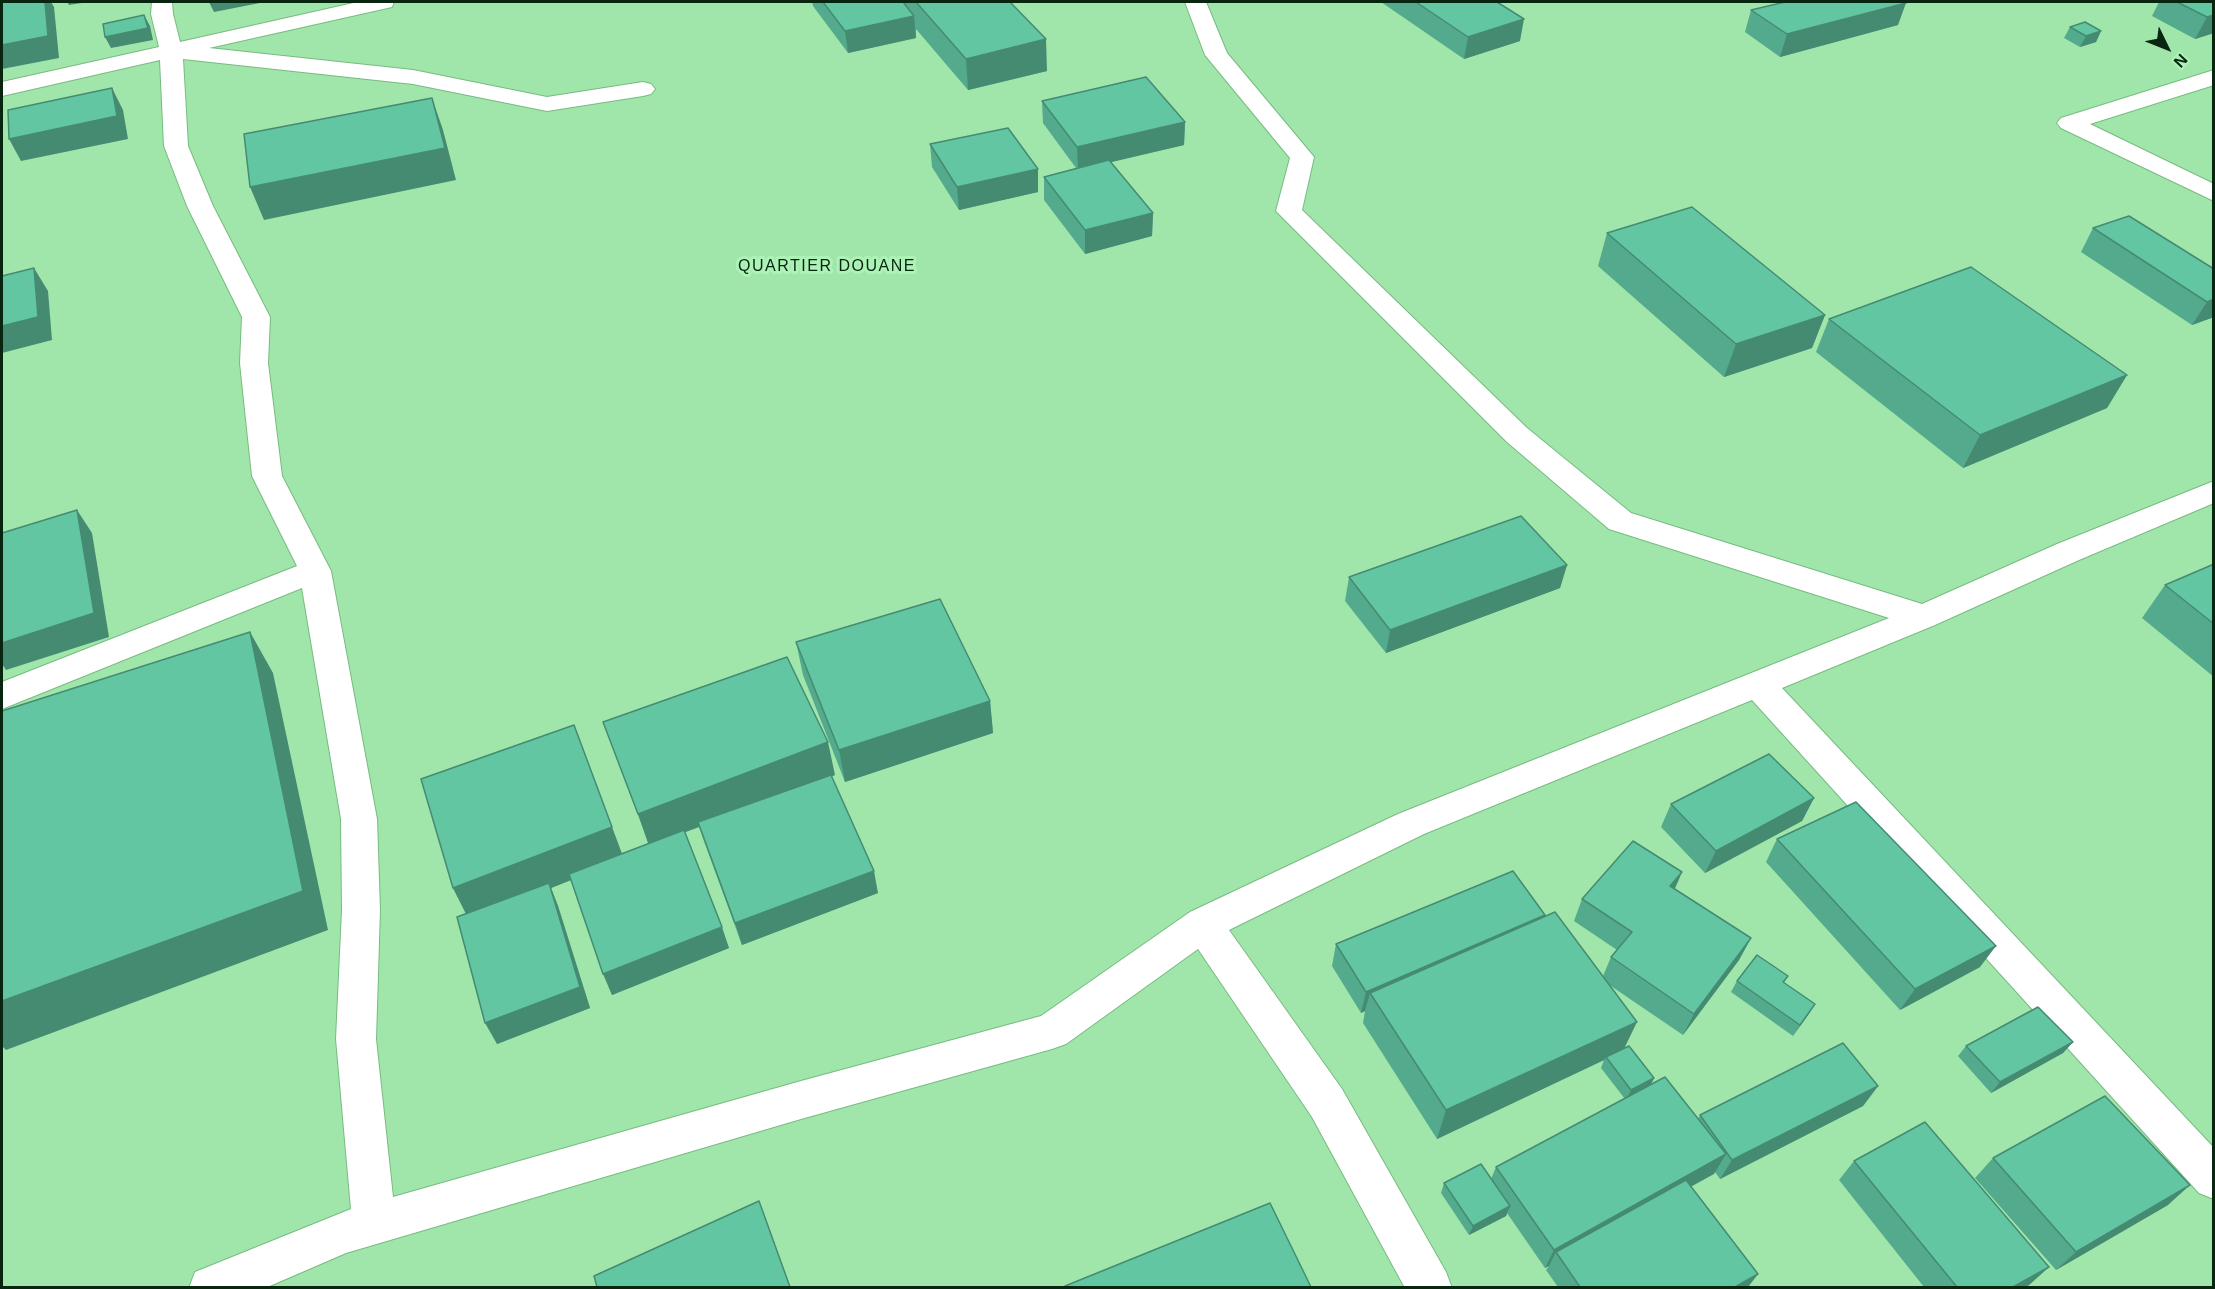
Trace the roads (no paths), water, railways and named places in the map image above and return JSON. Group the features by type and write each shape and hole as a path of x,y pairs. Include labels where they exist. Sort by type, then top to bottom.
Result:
{"street":[{"path":"162,2 162,14 171,51 176,146 200,206 256,317 254,363 267,477 315,571 359,819 361,910 356,1039 374,1224"},
{"path":"2,88 384,2"},
{"path":"1196,2 1216,55 1302,157 1289,211 1517,435 1620,520 1924,617"},
{"path":"171,51 413,77 547,104 643,89"},
{"path":"2214,77 2069,123 2214,194"},
{"path":"211,1287 344,1232 801,1100 1052,1031 1203,924 1411,824 1924,617 2068,552 2214,491"},
{"path":"2,696 102,654 315,571"},
{"path":"1758,685 2214,1179"},
{"path":"1203,924 1327,1103 1431,1287"}],"district":[{"name":"QUARTIER DOUANE","path":"827,267"}]}
